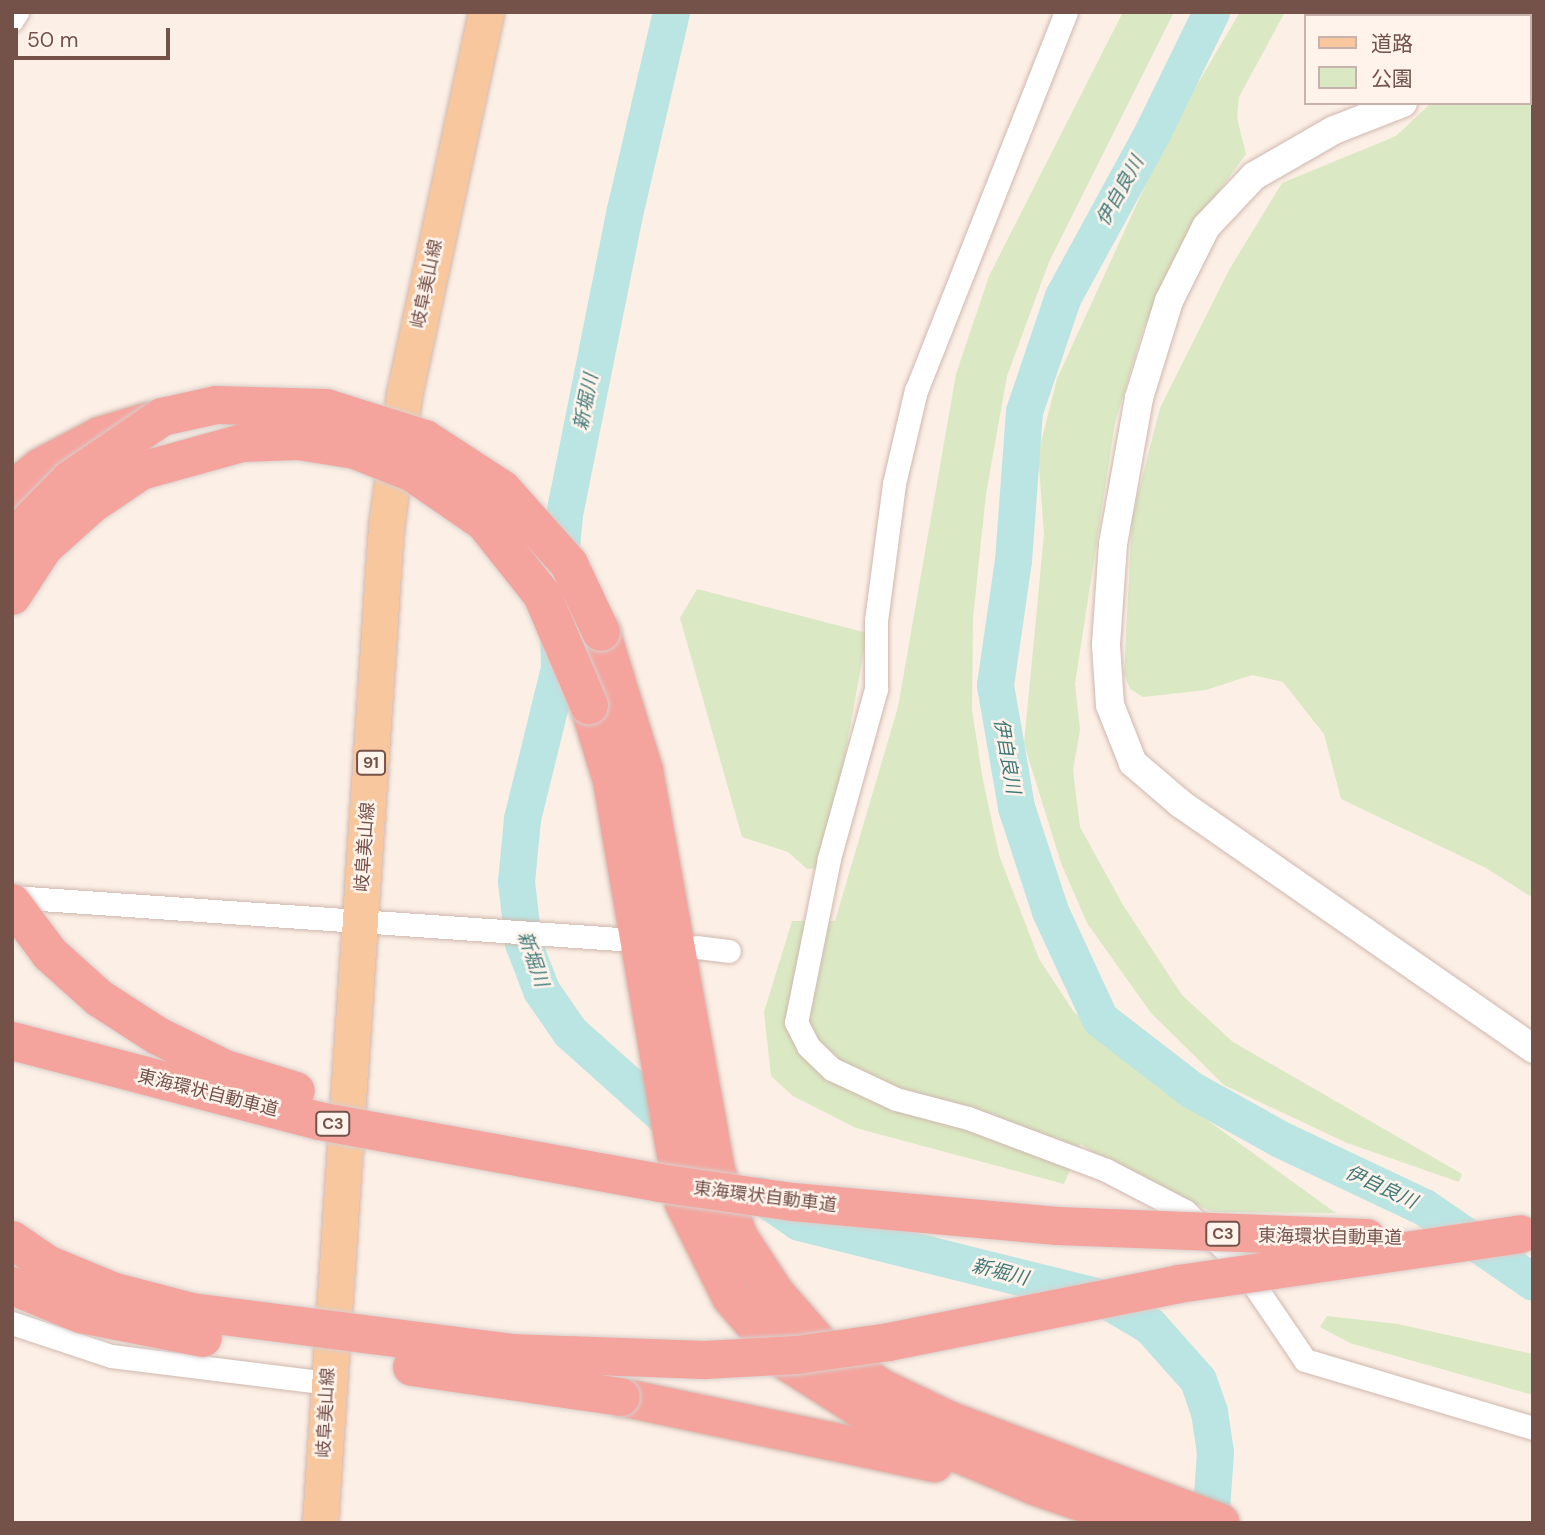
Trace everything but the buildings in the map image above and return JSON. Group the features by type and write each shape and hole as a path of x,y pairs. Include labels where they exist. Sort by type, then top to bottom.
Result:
{"highway":[{"path":"12,490 41,467 100,436 162,417 216,405 277,404 337,411 425,439 502,489 538,525 569,564 601,632 644,771 687,1029 716,1171 738,1236 775,1293 821,1346 881,1388 1154,1513"},
{"path":"12,539 71,481 162,417"},
{"path":"12,596 44,547 92,504 141,471 242,443 298,441 355,450 413,473 485,522 542,594 589,705 612,780 651,1013 671,1193 731,1297 786,1361 875,1418 1035,1486"},
{"path":"12,903 50,954 99,998 158,1036 225,1069 671,1193"},
{"name":"東海環状自動車道","path":"12,1041 319,1121 671,1193 1057,1226 1340,1238 1526,1233"},
{"path":"12,1240 47,1264 114,1292 192,1312 510,1353 704,1360 797,1354 889,1342 1179,1284 1526,1233"},
{"path":"12,1286 80,1314 166,1333 621,1397 1154,1513 1220,1523"}],"main road":[{"name":"岐阜美山線","path":"320,1523 327,1384 391,482 404,395 486,12"}],"street":[{"path":"12,20 17,12"},
{"path":"1066,12 916,390 894,484 876,621 876,689 829,859 796,1022 808,1046 832,1069 895,1099 968,1118 1106,1170 1185,1211 1238,1263 1305,1360 1533,1428"},
{"path":"1398,105 1334,130 1254,176 1206,227 1175,289 1139,398 1113,544 1106,645 1110,705 1133,763 1181,804 1533,1049"},
{"path":"12,897 618,939"},
{"path":"697,947 729,951"},
{"path":"12,1323 111,1356 327,1384"}],"green space":[{"path":"1123,12 1174,12 1049,262 1007,376 986,494 973,618 972,710 982,775 999,855 1039,959 1074,1012 1146,1076 1336,1213 1212,1212 1111,1164 1081,1144 1064,1184 856,1128 793,1096 771,1076 764,1012 792,921 835,921 898,707 956,374 989,276"},
{"path":"1240,12 1285,12 1239,97 1237,118 1246,154 1186,236 1143,329 1115,423 1075,684 1080,730 1073,770 1080,827 1123,905 1182,995 1233,1042 1462,1174 1459,1182 1347,1143 1224,1085 1151,1013 1087,923 1061,863 1024,744 1044,534 1038,454 1057,379 1171,129"},
{"path":"1533,12 1533,898 1486,868 1341,799 1324,734 1283,682 1252,675 1206,690 1143,697 1130,689 1124,674 1132,518 1160,408 1229,270 1282,183 1396,136 1429,105 1531,105 1531,14 1502,14"},
{"path":"697,589 867,633 825,867 807,869 788,852 742,837 680,618"},
{"path":"1327,1316 1398,1324 1533,1354 1533,1395 1350,1343 1320,1327"}],"waterway":[{"name":"新堀川","path":"671,12 625,209 564,514 557,589 559,668 522,819 516,881 523,943 541,990 570,1032 685,1135"},
{"name":"伊自良川","path":"1211,12 1152,133 1063,296 1024,411 1013,560 995,685 1016,807 1050,911 1100,1019 1192,1090 1282,1140 1424,1207 1533,1282"},
{"name":"新堀川","path":"760,1195 799,1222 1103,1298 1150,1326 1198,1380 1209,1412 1215,1452 1210,1523"}]}
